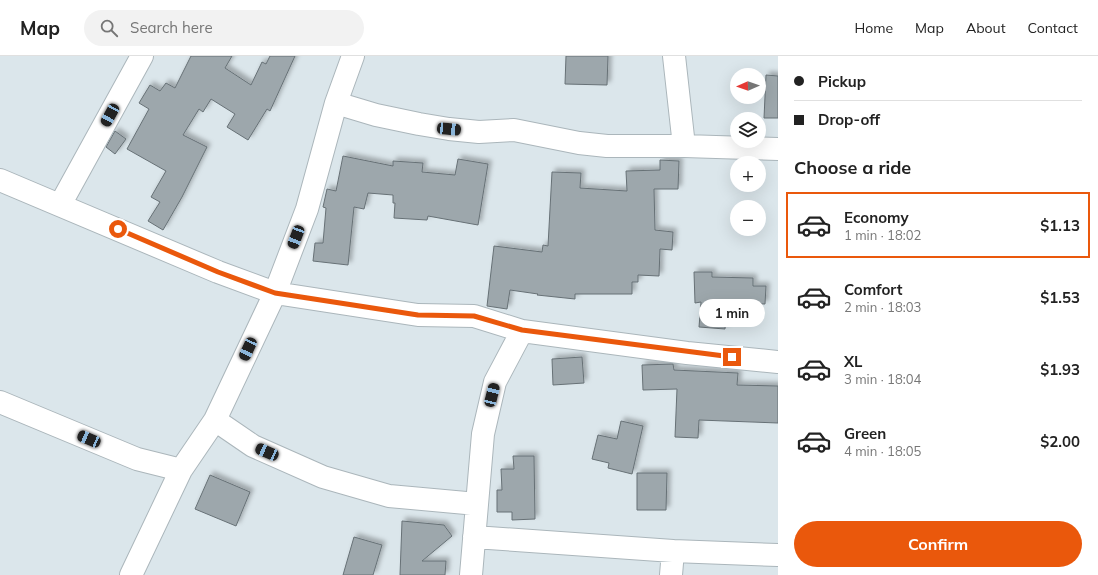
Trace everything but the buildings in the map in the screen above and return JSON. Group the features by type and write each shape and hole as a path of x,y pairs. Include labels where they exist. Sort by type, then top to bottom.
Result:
{"street":[{"path":"60,205 142,56"},
{"path":"131,575 181,470 215,420 275,293 307,209 336,104 353,56"},
{"path":"674,56 684,146"},
{"path":"336,104 419,124 449,129 479,132 514,130 579,143 607,146 684,146 778,149"},
{"path":"0,180 218,272 275,293 418,315 474,316 522,330 687,353 778,362"},
{"path":"471,575 483,434 495,382 522,330"},
{"path":"0,402 137,459 181,470"},
{"path":"215,420 253,446 323,477 389,496 477,504"},
{"path":"474,537 673,551 778,555"},
{"path":"671,575 673,551"}],"route":[{"path":"118,229 218,272 275,293 418,315 474,316 522,330 687,353 732,357"}]}
